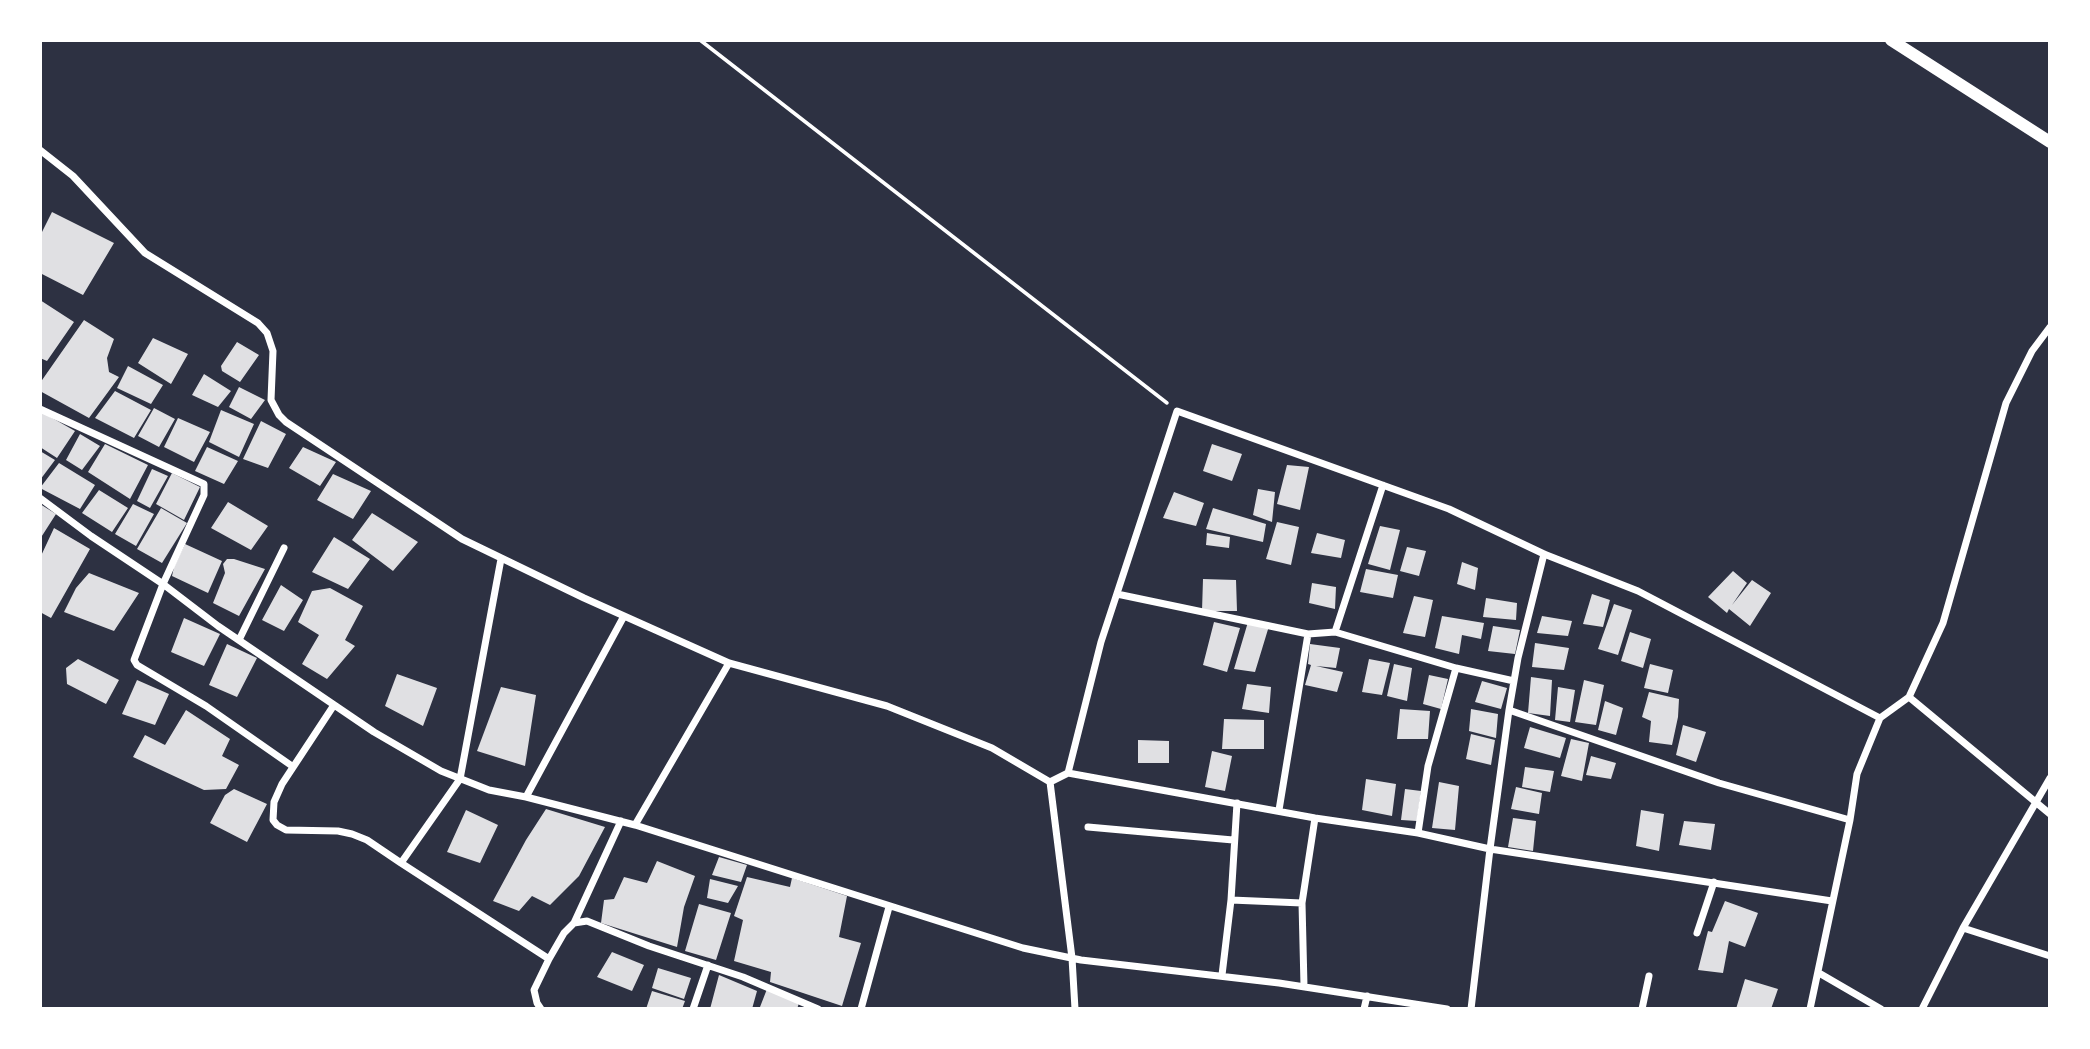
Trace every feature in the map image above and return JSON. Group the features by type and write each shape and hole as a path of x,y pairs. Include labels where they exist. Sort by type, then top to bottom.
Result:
{"street":[{"path":"1891,40 2050,142"},
{"path":"40,150 73,176 145,253 258,323 267,333 273,351 271,400 286,422 450,532 501,559 729,663 899,710 992,748 1050,782"},
{"path":"1810,1009 1850,820 1857,774 1880,718 1909,697 1943,624 2006,404 2032,351 2050,327"},
{"path":"40,409 204,484 204,495 163,584 134,660 137,665 206,706 292,766"},
{"path":"1068,773 1101,642 1177,411 1449,509 1544,554 1638,591 1880,718"},
{"path":"1335,632 1383,485"},
{"path":"40,498 239,640 408,754 489,790 635,825 1005,943 1072,958 1304,986 1447,1009"},
{"path":"239,640 284,548"},
{"path":"1471,1009 1509,710 1544,554"},
{"path":"401,863 460,779 501,559"},
{"path":"1117,594 1308,634 1335,632 1456,668 1514,681"},
{"path":"526,797 624,616"},
{"path":"1279,810 1308,634"},
{"path":"635,825 729,663"},
{"path":"1418,833 1429,765 1456,668"},
{"path":"1909,697 2050,814"},
{"path":"334,705 292,766 274,802 272,812 277,825 286,830 338,831 367,840 549,959"},
{"path":"1509,710 1719,783 1850,820"},
{"path":"1050,782 1068,773 1315,818 1418,833 1490,849 1832,901"},
{"path":"1922,1009 1963,928 2050,778"},
{"path":"1050,782 1072,958 1075,1009"},
{"path":"1222,975 1231,900 1237,803"},
{"path":"1304,986 1302,903 1315,818"},
{"path":"541,1009 534,990 564,933 574,923 621,821"},
{"path":"1088,827 1233,840"},
{"path":"1697,933 1714,881"},
{"path":"1231,900 1302,903"},
{"path":"871,1009 862,1007 889,907"},
{"path":"574,923 591,922 649,946 743,977 818,1009"},
{"path":"1963,928 2050,956"},
{"path":"693,1009 708,965"},
{"path":"1819,973 1881,1009"},
{"path":"1642,1009 1649,976"},
{"path":"1364,1009 1367,996"}],"path":[{"path":"700,40 1177,411"}],"building":[{"path":"52,212 114,243 83,295 40,273 40,236"},
{"path":"40,300 74,322 47,361 40,358"},
{"path":"84,320 114,339 107,358 109,372 119,377 89,418 40,391 40,383"},
{"path":"153,338 188,354 171,384 138,363"},
{"path":"237,342 259,355 240,382 222,371 221,366"},
{"path":"128,366 163,385 151,404 117,388"},
{"path":"204,374 231,391 218,407 192,395"},
{"path":"239,387 265,400 251,419 229,407"},
{"path":"115,391 151,410 134,438 95,418"},
{"path":"154,408 175,419 159,447 138,436"},
{"path":"221,410 254,424 239,457 209,442"},
{"path":"40,411 75,431 57,458 40,447"},
{"path":"178,418 210,432 194,462 164,447"},
{"path":"261,421 286,434 268,468 243,459"},
{"path":"80,434 100,446 82,470 66,460"},
{"path":"105,444 148,465 130,499 88,472"},
{"path":"1212,444 1242,454 1232,481 1203,471"},
{"path":"207,447 238,461 224,484 195,471"},
{"path":"303,447 336,462 320,486 289,468"},
{"path":"40,451 55,460 40,480"},
{"path":"59,463 95,485 80,509 40,488"},
{"path":"1287,465 1309,467 1300,510 1277,504"},
{"path":"152,469 168,476 150,508 137,501"},
{"path":"172,473 200,487 184,520 156,504"},
{"path":"333,474 371,491 353,519 317,500"},
{"path":"1258,489 1275,492 1272,522 1253,515"},
{"path":"99,490 128,508 112,532 82,513"},
{"path":"1174,492 1204,503 1196,526 1163,518"},
{"path":"228,502 268,526 251,550 211,528"},
{"path":"40,504 56,514 40,539"},
{"path":"133,504 154,514 136,546 115,534"},
{"path":"161,508 187,523 162,563 137,549"},
{"path":"1213,508 1266,524 1263,542 1206,529"},
{"path":"372,513 418,542 393,571 352,540"},
{"path":"1277,522 1299,527 1291,565 1266,559"},
{"path":"1380,526 1400,530 1390,570 1368,564"},
{"path":"54,528 90,549 51,618 40,612 40,558"},
{"path":"1207,533 1230,537 1229,548 1206,545"},
{"path":"1317,533 1345,540 1341,558 1311,553"},
{"path":"334,537 370,559 348,589 312,572"},
{"path":"185,544 222,561 208,593 172,576"},
{"path":"1407,547 1426,551 1419,576 1400,571"},
{"path":"227,559 265,569 239,616 213,603 225,573 223,564"},
{"path":"1462,562 1478,568 1475,590 1457,584"},
{"path":"1366,569 1398,575 1393,598 1360,592"},
{"path":"1733,571 1747,583 1732,605 1752,580 1771,593 1750,626 1729,609 1727,613 1708,597"},
{"path":"89,573 139,593 114,631 64,612 76,588"},
{"path":"1203,579 1236,580 1237,611 1202,611"},
{"path":"1312,583 1336,587 1335,609 1309,603"},
{"path":"281,585 303,600 284,631 262,620"},
{"path":"330,588 363,606 345,640 355,646 327,679 302,664 319,635 298,622 312,591"},
{"path":"1592,594 1610,600 1603,627 1583,624"},
{"path":"1414,596 1433,600 1425,637 1403,633"},
{"path":"1486,598 1517,603 1516,620 1483,617"},
{"path":"1614,604 1632,610 1618,655 1598,649"},
{"path":"1442,616 1484,623 1481,639 1462,635 1459,654 1435,648"},
{"path":"1542,616 1572,621 1568,636 1537,633"},
{"path":"184,618 220,634 204,666 171,652"},
{"path":"1214,622 1240,628 1227,672 1203,665"},
{"path":"1248,622 1269,626 1255,672 1234,669"},
{"path":"1493,626 1520,630 1515,654 1488,651"},
{"path":"1630,632 1651,639 1643,668 1621,661"},
{"path":"1535,643 1569,648 1564,670 1532,667"},
{"path":"227,644 257,658 237,697 209,685"},
{"path":"1310,644 1340,648 1336,668 1316,666 1343,672 1337,692 1305,685 1311,665 1308,664"},
{"path":"78,659 119,680 106,704 67,684 66,668"},
{"path":"1369,659 1390,663 1382,695 1362,692"},
{"path":"1394,664 1412,668 1407,701 1387,696"},
{"path":"1650,664 1673,670 1668,693 1644,688"},
{"path":"397,674 437,688 423,726 385,706"},
{"path":"1429,675 1448,679 1441,709 1423,704"},
{"path":"1531,677 1552,680 1550,716 1528,713"},
{"path":"137,680 169,694 155,725 122,714"},
{"path":"1584,680 1604,685 1596,725 1575,722"},
{"path":"1482,681 1507,688 1501,709 1475,702"},
{"path":"1247,684 1271,687 1269,713 1242,709"},
{"path":"501,687 536,695 525,766 477,751"},
{"path":"1558,687 1575,690 1570,722 1555,720"},
{"path":"1649,692 1679,699 1672,745 1649,742 1651,721 1642,717"},
{"path":"1605,701 1623,708 1616,735 1598,730"},
{"path":"1400,709 1430,711 1428,739 1397,739"},
{"path":"1471,709 1498,714 1496,738 1469,731"},
{"path":"186,710 230,739 222,756 239,765 226,789 204,790 133,757 145,735 165,745"},
{"path":"1224,719 1264,720 1264,749 1222,749"},
{"path":"1683,725 1706,732 1696,762 1676,755"},
{"path":"1530,727 1566,738 1560,758 1524,748"},
{"path":"1471,734 1495,740 1491,765 1466,759"},
{"path":"1571,739 1589,743 1582,781 1561,776"},
{"path":"1138,740 1169,741 1169,763 1138,763"},
{"path":"1212,751 1232,756 1225,791 1205,787"},
{"path":"1591,756 1616,763 1611,779 1586,775"},
{"path":"1525,767 1554,771 1550,792 1522,787"},
{"path":"1366,779 1396,784 1392,816 1362,810"},
{"path":"1439,782 1459,786 1455,830 1432,828"},
{"path":"1516,787 1542,793 1539,814 1511,809"},
{"path":"234,789 267,804 247,842 210,823 225,795"},
{"path":"1405,789 1421,791 1417,821 1401,820"},
{"path":"546,809 605,827 579,876 550,905 532,896 519,911 493,901 526,840"},
{"path":"466,810 498,825 480,863 447,852"},
{"path":"1641,810 1664,814 1659,851 1636,846"},
{"path":"1513,818 1536,821 1533,851 1508,847"},
{"path":"1684,821 1715,824 1711,850 1679,845"},
{"path":"719,857 747,865 741,882 712,875"},
{"path":"657,861 695,876 684,907 677,947 601,923 604,900 614,899 624,877 647,883"},
{"path":"747,877 790,887 792,878 847,896 839,937 861,943 842,1006 770,982 771,972 734,961 743,920 734,916"},
{"path":"710,879 738,886 728,903 707,898"},
{"path":"1725,901 1758,913 1745,947 1729,941 1723,973 1698,970 1708,931 1712,932"},
{"path":"699,904 731,913 716,960 685,951"},
{"path":"612,952 644,965 632,991 597,977"},
{"path":"658,968 691,978 684,999 652,988"},
{"path":"719,975 757,991 752,1009 710,1009"},
{"path":"1745,979 1778,989 1771,1009 1736,1009"},
{"path":"767,989 799,1003 797,1009 760,1007"},
{"path":"652,991 685,1001 682,1009 646,1009"}]}
